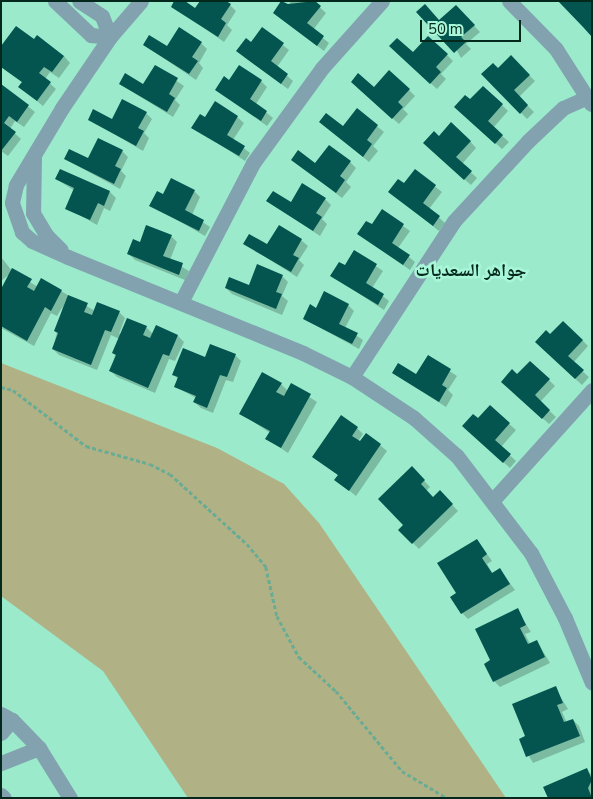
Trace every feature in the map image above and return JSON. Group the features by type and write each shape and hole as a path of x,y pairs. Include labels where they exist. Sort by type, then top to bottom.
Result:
{"street":[{"path":"55,1 91,35 110,36"},
{"path":"79,1 102,16 110,36"},
{"path":"141,1 110,36 16,185 12,203 14,218 22,232 32,241 68,257 181,302 352,377 414,418 457,456 531,553 565,618 592,683"},
{"path":"181,302 253,163 322,68 382,1"},
{"path":"352,377 454,221 528,141 563,108 590,101 556,49 510,1"},
{"path":"34,154 33,213 46,235 68,257"},
{"path":"492,500 592,390"},
{"path":"1,733 6,717 39,748 66,785 70,798"},
{"path":"1,763 39,748"},
{"path":"1,795 4,798"}],"path":[{"path":"1,387 13,390 86,446 150,464 170,474 247,544 266,567 276,616 299,657 336,691 402,772 447,798"}],"green space":[{"path":"1,363 217,448 284,484 319,523 506,798 188,798 103,671 1,596"}],"building":[{"path":"174,1 185,1 195,8 200,1 226,1 231,4 221,19 226,23 218,37 171,7"},
{"path":"281,1 288,4 315,1 321,6 307,23 324,36 317,46 273,13"},
{"path":"558,1 592,1 592,37 583,27"},
{"path":"425,4 439,20 456,5 475,25 461,37 466,42 454,53 416,12"},
{"path":"16,26 34,39 37,35 64,56 52,72 44,67 39,73 51,82 37,101 18,87 22,82 1,67 1,46"},
{"path":"179,27 202,42 192,57 198,61 189,74 143,45 149,35 167,46"},
{"path":"262,27 284,43 271,61 288,74 281,84 236,51 246,38 251,42"},
{"path":"428,36 448,54 436,67 441,72 430,84 389,46 397,38 413,52"},
{"path":"511,55 530,75 514,90 528,105 520,114 481,74 493,63 498,68"},
{"path":"155,65 178,78 169,94 175,98 167,112 119,84 125,73 143,84"},
{"path":"239,65 262,80 250,99 267,111 261,121 215,90 224,76 229,80"},
{"path":"389,70 410,89 398,102 403,107 392,119 351,82 358,73 374,87"},
{"path":"1,84 29,105 17,122 9,116 4,123 16,132 1,151"},
{"path":"483,86 503,104 488,121 503,135 495,144 454,107 465,95 470,99"},
{"path":"122,99 147,112 138,128 144,131 136,146 88,120 93,109 112,119"},
{"path":"215,101 238,116 227,135 245,146 239,156 191,128 200,114 205,117"},
{"path":"357,108 378,125 367,140 372,144 363,157 319,122 326,113 343,126"},
{"path":"451,122 471,141 456,157 472,171 464,180 423,143 434,131 439,136"},
{"path":"98,138 123,150 115,166 121,169 114,184 64,159 69,149 88,158"},
{"path":"329,145 351,161 340,176 345,180 336,193 291,160 298,150 315,163"},
{"path":"60,169 110,191 104,206 98,203 90,220 65,209 74,188 55,179"},
{"path":"415,169 436,185 423,203 440,216 433,226 388,192 398,179 404,183"},
{"path":"171,178 195,190 185,210 204,220 199,231 149,206 157,191 163,194"},
{"path":"302,183 326,198 316,213 322,217 313,231 266,201 273,191 291,202"},
{"path":"382,209 404,224 392,243 410,255 403,265 357,234 366,221 372,224"},
{"path":"146,225 172,235 163,256 183,263 179,275 127,254 133,239 140,242"},
{"path":"279,225 302,239 293,255 299,258 291,272 243,244 249,234 267,244"},
{"path":"354,250 377,264 366,283 384,294 378,305 330,276 339,262 345,265"},
{"path":"257,264 283,275 276,292 282,294 276,309 225,288 229,277 249,285"},
{"path":"12,268 32,279 27,287 34,291 41,278 62,290 51,311 45,307 27,341 1,326 1,289"},
{"path":"324,291 349,304 339,324 358,333 352,344 303,319 310,304 316,308"},
{"path":"68,295 88,303 84,312 92,315 97,302 120,311 111,332 105,330 91,365 52,349 58,333 54,331"},
{"path":"127,318 147,326 143,335 150,338 156,325 178,335 169,356 163,354 148,388 109,371 116,355 112,353"},
{"path":"563,321 583,340 568,356 584,370 575,379 535,342 546,330 550,334"},
{"path":"210,344 236,354 227,377 220,375 207,408 193,402 196,396 174,387 178,377 172,375 183,348 205,357"},
{"path":"428,355 451,369 442,385 447,388 439,402 392,373 398,363 416,374"},
{"path":"530,361 550,379 535,395 550,410 542,419 501,382 512,369 517,374"},
{"path":"262,372 282,383 276,392 284,396 291,383 311,394 281,448 265,439 270,431 239,414"},
{"path":"490,405 510,423 495,440 511,454 503,463 462,426 473,414 478,418"},
{"path":"341,415 358,427 352,436 360,441 366,433 381,444 349,491 334,480 338,475 312,457"},
{"path":"412,466 425,480 421,484 433,497 440,490 453,504 412,544 398,530 403,525 378,499"},
{"path":"477,539 487,554 482,558 492,573 500,568 510,584 461,614 450,597 456,593 437,563"},
{"path":"518,608 526,625 520,628 528,644 537,640 545,657 493,682 484,664 490,660 475,629"},
{"path":"556,686 563,703 557,705 564,722 573,719 580,736 526,757 519,739 525,736 512,704"},
{"path":"587,768 592,780 588,788 592,798 548,798 543,787"}],"district":[{"name":"جواهر السعديات","path":"471,270"}]}
